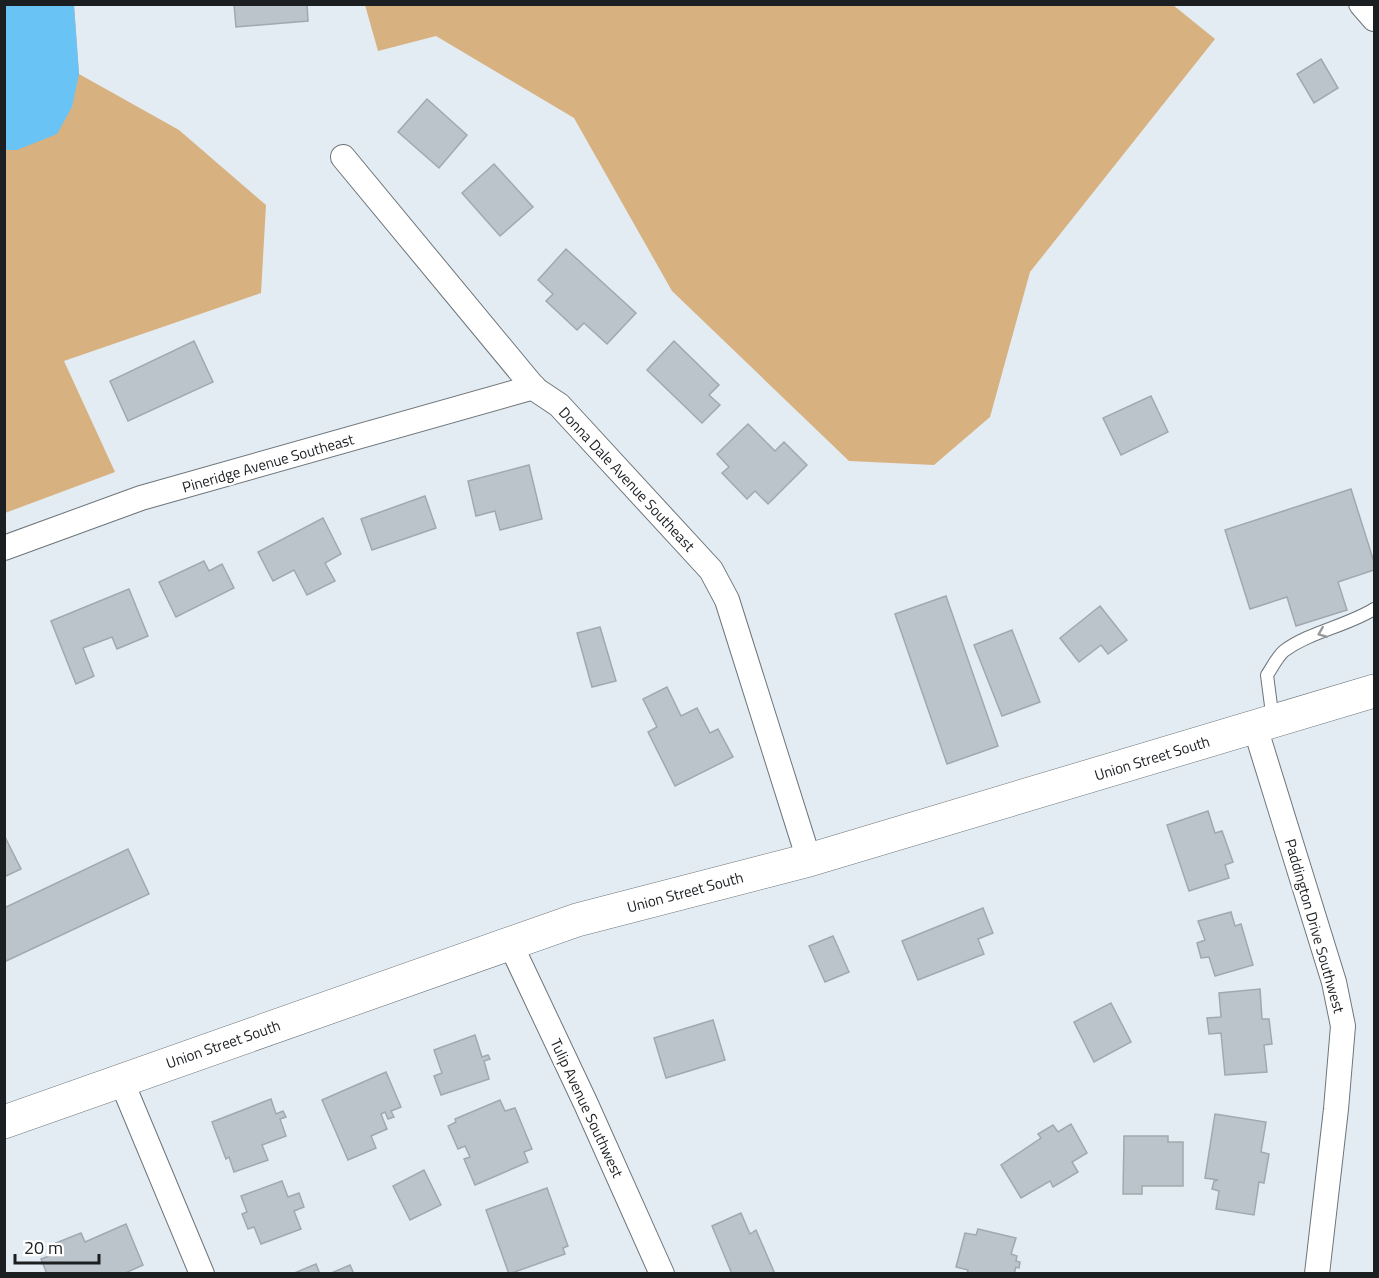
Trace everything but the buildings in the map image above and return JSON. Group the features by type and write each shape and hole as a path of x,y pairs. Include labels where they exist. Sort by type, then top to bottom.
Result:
{"main road":[{"name":"Union Street South","path":"4,1122 577,920 809,860 1374,691"}],"street":[{"path":"1361,4 1374,19"},
{"name":"Donna Dale Avenue Southeast","path":"344,157 534,387 559,405 711,570 726,600 809,860"},
{"name":"Pineridge Avenue Southeast","path":"4,548 141,498 534,387"},
{"name":"Paddington Drive Southwest","path":"1264,724 1334,982 1343,1026 1317,1274"},
{"name":"Tulip Avenue Southwest","path":"510,943 586,1104 662,1274"},
{"path":"121,1080 202,1274"}],"lane":[{"path":"1264,724 1267,675 1282,652 1374,609"}],"shaded area":[{"path":"5,5 74,5 79,74 179,130 266,205 261,293 64,361 115,472 5,513"},
{"path":"365,5 1173,5 1215,39 1030,272 990,417 934,465 849,461 672,291 574,118 436,36 378,51"}],"water":[{"path":"4,5 74,5 79,74 72,107 57,134 17,150 5,150"}]}
